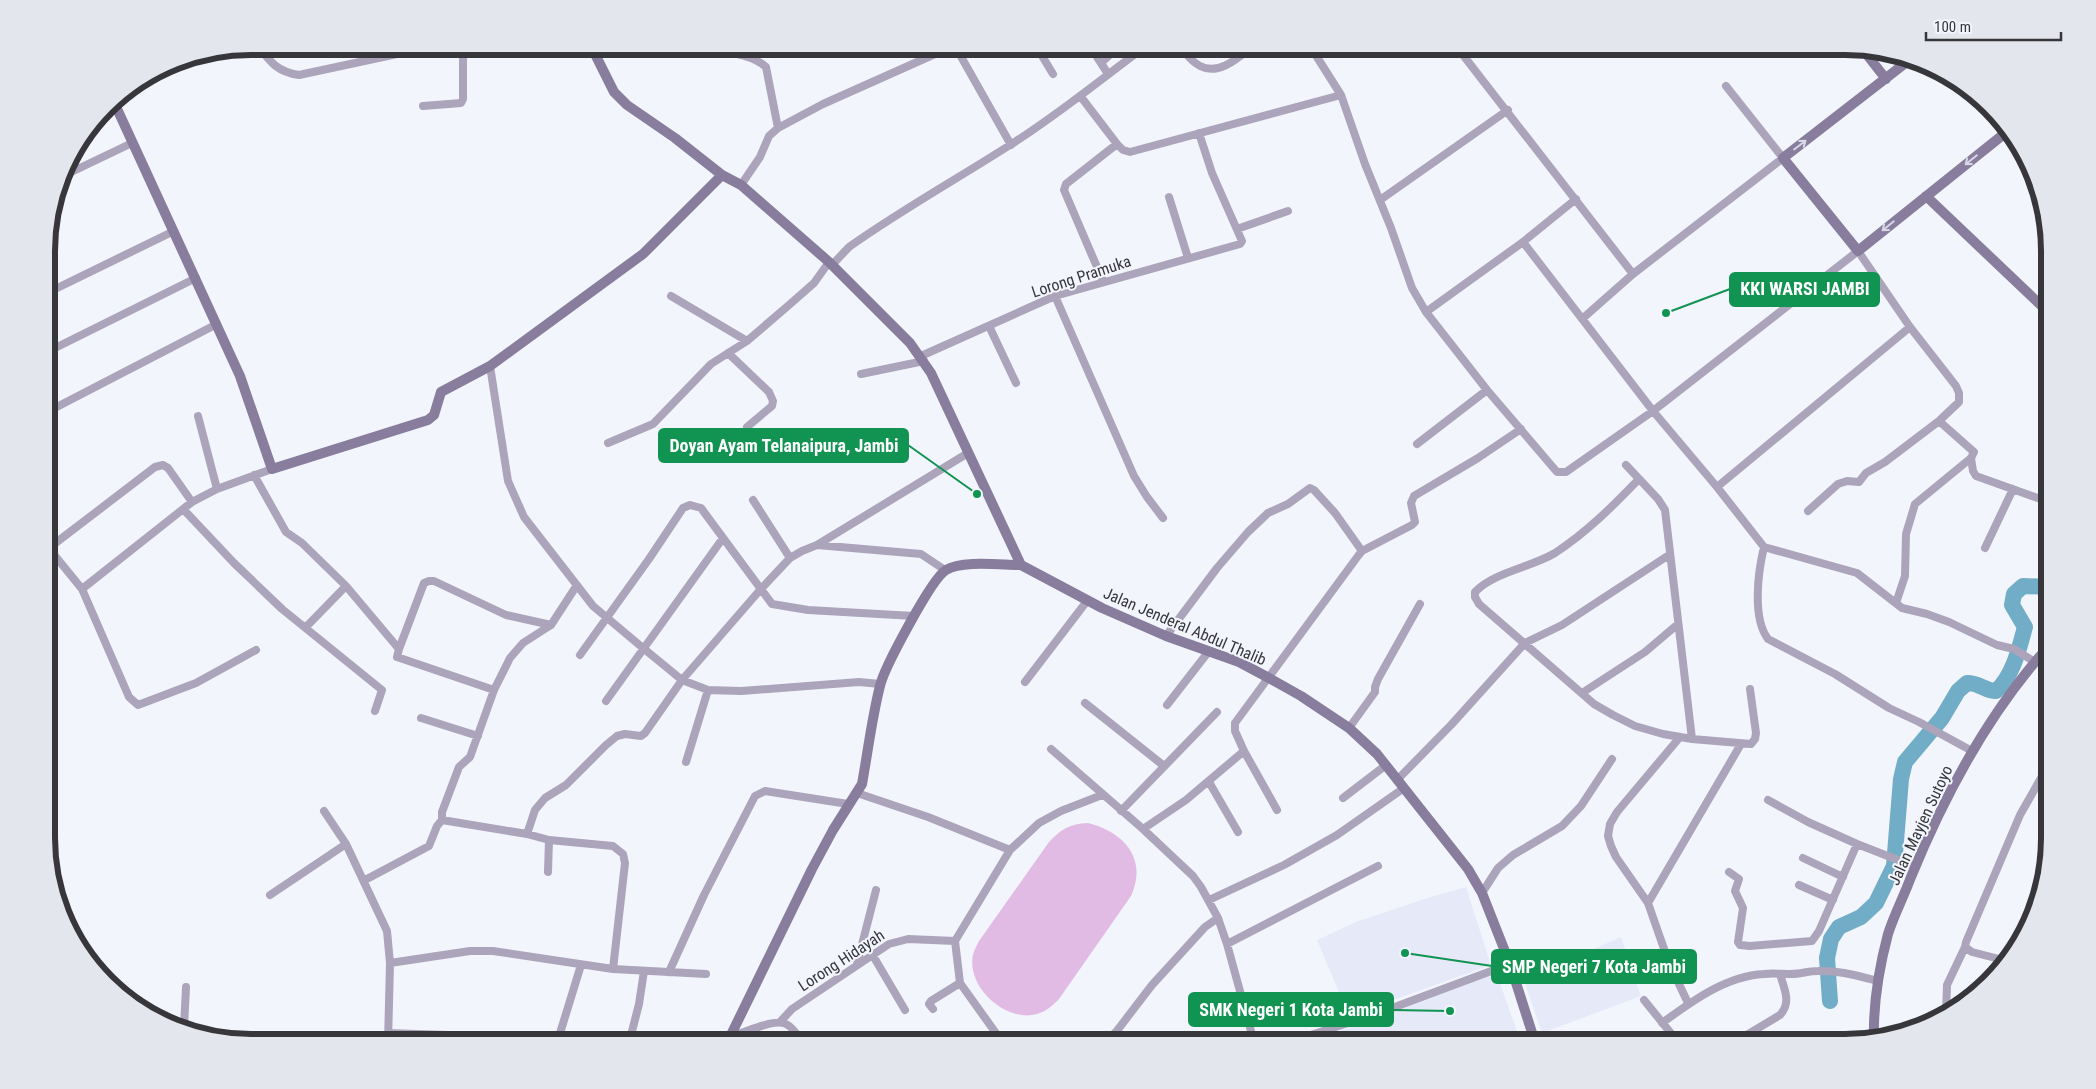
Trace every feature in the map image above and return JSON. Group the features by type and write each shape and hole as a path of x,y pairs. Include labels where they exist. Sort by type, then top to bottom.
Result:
{"street":[{"path":"266,55 277,68 286,73 299,75 392,55"},
{"path":"423,106 460,104 463,99 463,55"},
{"path":"597,55 614,92 627,104 675,138 722,175 742,185 831,264 910,343 922,359 1021,565 957,565 945,570 937,577 914,616 880,684 862,784 848,804 812,869 731,1034"},
{"path":"737,55 759,61 766,67 778,128"},
{"path":"742,185 760,157 769,136 778,128 823,104 934,55"},
{"path":"959,55 1011,144"},
{"path":"1041,55 1053,74"},
{"path":"1097,55 1108,74"},
{"path":"1102,62 1109,55"},
{"path":"608,443 654,424 711,364 748,341 814,283 849,247 1081,97 1134,55"},
{"path":"1189,55 1200,66 1209,69 1224,66 1240,55"},
{"path":"1316,55 1341,95 1412,288 1426,312 1487,390 1552,468 1562,473 1654,411 2003,135"},
{"path":"1463,55 1508,110 1632,274"},
{"path":"1868,57 1886,79"},
{"path":"1582,319 1632,274 1904,64"},
{"path":"1726,86 1858,251 1910,327 1956,386 1959,393 1959,402 1939,421 1885,462 1866,473 1859,482 1847,481 1838,484 1808,511"},
{"path":"1081,97 1116,144 1123,150 1138,151 1341,95"},
{"path":"117,108 240,376 272,469"},
{"path":"1380,200 1508,110"},
{"path":"1199,133 1212,173 1237,229 1288,211"},
{"path":"72,172 132,143"},
{"path":"1104,281 1064,190 1066,184 1116,144"},
{"path":"82,589 192,502 217,489 272,469 428,420 434,415 441,392 490,366 643,254 722,175"},
{"path":"1926,196 2041,305"},
{"path":"1169,197 1188,258"},
{"path":"1426,312 1523,242 1576,199"},
{"name":"Lorong Pramuka","path":"861,374 922,359 1055,296 1239,245 1242,240 1237,229"},
{"path":"55,289 174,231"},
{"path":"1523,242 1654,411 1717,486 1764,547 1857,573 1902,608 1949,622 1997,645 2018,651 2034,662"},
{"path":"55,348 196,278"},
{"path":"671,296 748,341"},
{"path":"1055,296 1134,476 1162,518"},
{"path":"55,408 217,324"},
{"path":"989,326 1016,383"},
{"path":"1717,486 1910,327"},
{"path":"728,353 769,392 774,401 772,406 747,428"},
{"path":"490,366 508,481 524,517 593,606 682,680 708,690 741,691 859,682 880,684"},
{"path":"1417,444 1487,390"},
{"path":"198,416 217,489"},
{"path":"1896,604 1905,576 1906,534 1915,504 1971,458 1974,452 1939,421"},
{"path":"1277,810 1244,751 1235,731 1235,723 1340,581 1350,564 1362,551 1412,526 1415,518 1411,498 1478,458 1521,429"},
{"path":"527,834 539,803 566,785 617,736 625,734 641,736 645,732 682,680 790,558 817,545 968,453"},
{"path":"1971,458 1973,471 1976,476 2041,499"},
{"path":"55,542 155,467 163,465 168,468 192,502"},
{"path":"1626,465 1665,510 1692,739"},
{"path":"254,475 286,532 302,543 346,586 399,649"},
{"path":"1639,479 1596,523 1554,553 1486,584 1475,592 1475,597 1479,604 1594,704 1635,726 1692,739 1751,744 1755,739 1756,733 1750,689"},
{"path":"1166,636 1217,568 1248,532 1268,512 1288,504 1310,488 1314,490 1334,514 1362,551"},
{"path":"1985,548 2013,489"},
{"path":"753,500 790,558"},
{"path":"580,655 686,506 701,508 772,604 808,610 914,616"},
{"path":"184,510 240,569 282,609 382,690 376,711"},
{"path":"606,701 723,538"},
{"path":"817,545 921,554 945,570"},
{"path":"1764,547 1758,572 1758,591 1762,631 1768,639 1835,674 1890,708 1972,751"},
{"path":"1209,900 1299,856 1336,834 1401,784 1525,643 1562,625 1669,555"},
{"path":"55,556 82,589 129,697 138,705 196,683 256,650"},
{"name":"Jalan Jenderal Abdul Thalib","path":"1021,565 1087,601 1166,636 1239,662 1301,696 1349,728 1377,754 1468,868 1482,893 1510,964 1532,1034"},
{"path":"494,690 398,657 399,649 421,588 429,580 506,615 550,626"},
{"path":"365,880 429,846 437,826 442,820 442,812 459,767 470,757 494,690 510,658 523,643 550,626 577,584"},
{"path":"306,627 346,586"},
{"path":"1025,682 1087,601"},
{"path":"1349,728 1375,692 1378,679 1420,604"},
{"path":"1582,693 1645,652 1678,624"},
{"path":"1167,705 1209,651"},
{"name":"Jalan Mayjen Sutoyo","path":"1874,1032 1873,1012 1889,933 1933,826 1972,751 2005,700 2041,655"},
{"path":"686,762 708,690"},
{"path":"1085,703 1164,766"},
{"path":"1121,811 1217,712"},
{"path":"421,718 478,736"},
{"path":"1680,737 1617,812 1610,824 1608,836 1616,857 1648,903 1669,963 1688,1003"},
{"path":"1648,903 1741,744"},
{"path":"1051,749 1102,795 1143,828 1193,876 1218,918 1252,1034"},
{"path":"1143,828 1186,800 1244,751"},
{"path":"1482,893 1498,868 1513,855 1562,826 1581,806 1612,759"},
{"path":"1342,798 1386,765"},
{"path":"1946,1006 1947,985 1965,947 2020,815 2041,778"},
{"path":"1209,782 1238,832"},
{"path":"669,972 704,895 755,796 764,791 848,804"},
{"path":"857,793 928,817 1010,850"},
{"path":"997,1034 960,983 955,941 1010,850 1039,823 1061,811 1102,795"},
{"path":"1768,800 1808,822 1916,867"},
{"path":"324,811 346,844 365,880 387,930 390,963 388,1032 428,1034"},
{"path":"442,820 527,834 549,840 614,846 623,854 625,863 613,970"},
{"path":"548,872 549,840"},
{"path":"270,895 346,844"},
{"path":"1729,872 1739,881 1735,891 1743,908 1738,942 1741,946 1812,941 1819,931 1857,844"},
{"path":"1803,858 1843,877"},
{"path":"1227,944 1378,866"},
{"path":"1800,885 1833,900"},
{"path":"857,964 876,890"},
{"path":"1114,1034 1152,985 1205,926 1218,918"},
{"name":"Lorong Hidayah","path":"780,1022 792,1009 872,954 898,940 955,941"},
{"path":"1965,947 1972,952 1999,959"},
{"path":"390,963 470,951 493,951 613,970 706,974"},
{"path":"872,954 905,1010"},
{"path":"1326,1034 1510,964"},
{"path":"560,1034 581,965"},
{"path":"1662,1023 1688,1003 1729,982 1765,973 1794,974 1817,970 1837,972 1878,981"},
{"path":"631,1034 639,1004 644,971"},
{"path":"1747,1034 1784,1010 1787,1003 1780,974"},
{"path":"933,1009 930,1004 931,1001 960,983"},
{"path":"184,1022 186,987"},
{"path":"1644,1000 1671,1034"},
{"path":"743,1034 780,1022 793,1030 796,1034"}],"shaded area":[{"path":"1088,823 1112,833 1122,840 1129,849 1137,870 1136,883 1131,896 1059,999 1047,1010 1037,1014 1025,1015 1001,1008 982,990 976,979 972,967 974,951 979,941 1049,842 1066,828"},
{"path":"1466,887 1491,965 1349,1016 1317,940 1356,922"},
{"path":"1621,937 1641,996 1542,1033 1524,980"},
{"path":"1496,972 1518,1034 1341,1034 1340,1031"}],"waterway":[{"path":"1830,1001 1827,958 1831,939 1839,927 1861,917 1876,903 1894,866 1901,779 1905,762 1942,718 1958,691 1967,683 1996,691 2002,685 2015,662 2025,627 2012,605 2014,594 2023,586 2041,587"}],"place":[{"name":"KKI WARSI JAMBI","path":"1666,313"},
{"name":"Doyan Ayam Telanaipura, Jambi","path":"977,494"},
{"name":"SMP Negeri 7 Kota Jambi","path":"1405,953"},
{"name":"SMK Negeri 1 Kota Jambi","path":"1450,1011"}]}
